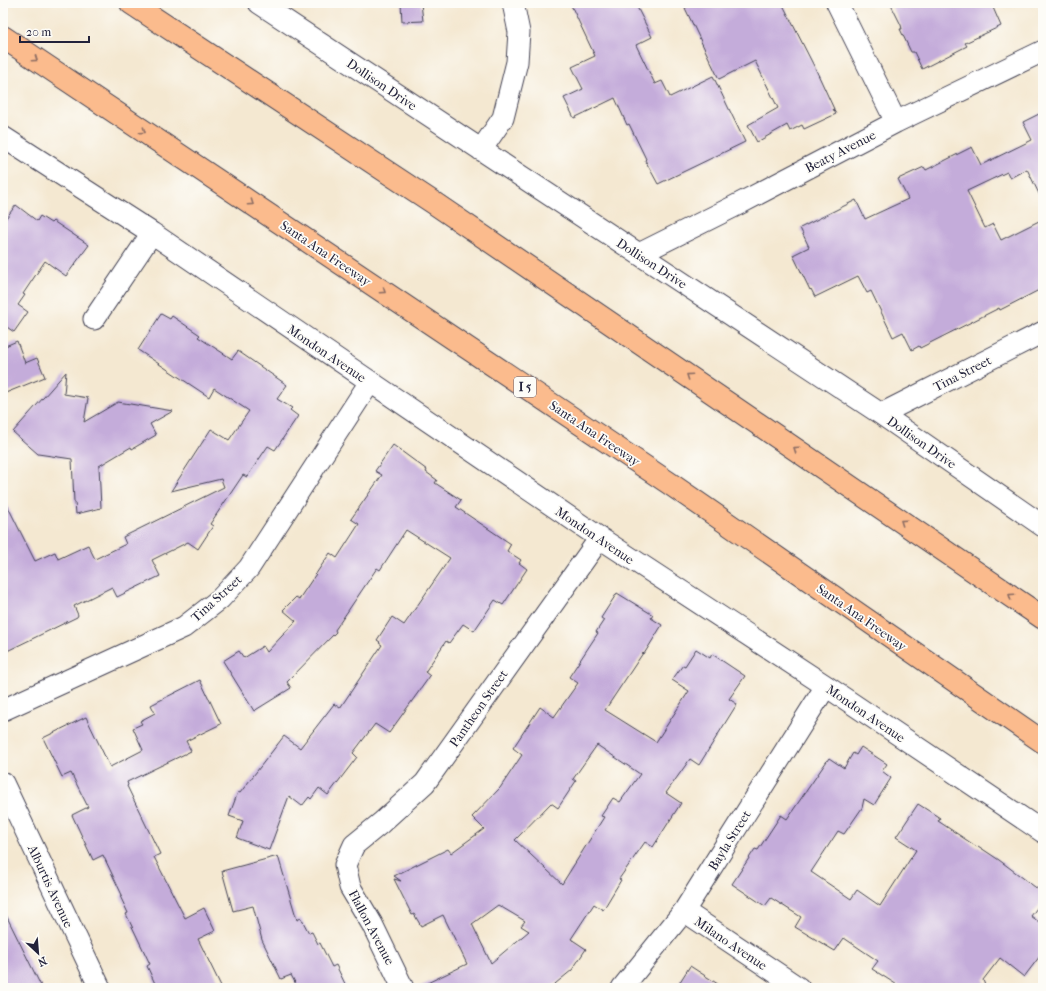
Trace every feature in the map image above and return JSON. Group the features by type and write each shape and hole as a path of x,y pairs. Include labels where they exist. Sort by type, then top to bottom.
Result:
{"highway":[{"path":"131,3 434,202 1043,618"},
{"name":"Santa Ana Freeway","path":"3,37 656,474 1043,742"}],"street":[{"name":"Dollison Drive","path":"259,3 881,414 1043,526"},
{"path":"481,150 503,118 517,62 519,32 513,3"},
{"path":"838,3 896,122"},
{"name":"Beaty Avenue","path":"639,254 896,122 1043,51"},
{"name":"Mondon Avenue","path":"3,137 152,233 600,538 826,686 1043,832"},
{"path":"94,319 152,233"},
{"name":"Tina Street","path":"881,414 1043,332"},
{"name":"Tina Street","path":"3,710 184,627 220,599 249,568 370,382"},
{"name":"Pantheon Street","path":"345,865 354,845 425,783 600,538"},
{"name":"Bayla Street","path":"622,988 684,911 826,686"},
{"name":"Alburtis Avenue","path":"3,783 100,988"},
{"name":"Flallon Avenue","path":"345,865 350,887 372,924 403,988"},
{"name":"Milano Avenue","path":"684,911 799,988"}],"building":[{"path":"401,3 421,3 423,21 402,22"},
{"path":"570,3 635,3 652,37 636,45 655,84 662,81 670,97 713,76 745,142 658,184 645,160 646,159 629,124 627,125 615,98 574,118 564,98 583,89 572,67 595,56"},
{"path":"695,3 782,3 816,70 836,114 804,129 802,125 790,131 787,125 757,142 748,125 778,108 755,61 719,79 685,8"},
{"path":"890,3 991,3 1001,26 965,43 967,46 922,69 914,52 911,52 900,29 902,29 901,25"},
{"path":"1043,112 1043,202 1027,169 1010,178 1007,172 967,191 985,228 993,224 1001,240 1043,219 1043,288 1000,310 999,308 920,348 919,346 912,350 903,332 893,337 871,291 867,293 858,276 815,297 793,255 809,247 800,228 856,200 865,219 908,199 898,179 924,167 926,170 972,147 981,165 1032,140 1023,122"},
{"path":"16,205 37,221 40,216 51,223 53,221 89,245 66,276 45,261 23,294 25,295 18,305 28,312 14,332 4,325 3,327 3,222"},
{"path":"161,314 170,319 172,316 200,335 198,337 232,359 238,351 287,385 277,399 292,408 290,410 298,416 275,450 268,446 247,477 243,475 210,524 213,526 198,549 188,542 152,560 160,576 117,597 112,587 74,606 78,615 77,617 3,653 3,497 35,561 55,552 58,559 88,545 95,559 126,544 123,537 224,487 221,479 171,491 211,429 229,440 249,411 214,388 209,397 138,350"},
{"path":"17,341 25,363 37,358 45,377 3,394 3,347"},
{"path":"66,372 64,394 88,398 84,422 118,402 173,411 150,424 156,435 132,449 131,447 99,466 101,508 76,514 72,459 38,454 13,432"},
{"path":"393,445 427,470 426,472 437,480 435,483 461,500 456,507 511,544 507,551 521,560 519,563 527,569 503,605 495,600 474,631 463,624 449,643 446,641 425,672 430,676 389,733 375,724 353,753 357,757 328,795 319,788 311,799 309,797 302,806 289,796 269,850 237,838 243,821 229,816 238,792 240,793 284,736 300,748 334,704 340,708 382,645 377,640 392,617 404,625 450,558 406,530 380,570 377,568 335,630 336,632 287,682 291,688 254,711 223,661 239,651 244,658 263,646 267,652 296,621 283,610 296,597 299,599 330,553 337,558 359,524 351,519 382,475 375,471"},
{"path":"617,593 653,615 651,618 662,625 644,654 643,653 605,710 656,742 689,691 672,680 683,665 685,666 696,649 710,658 712,654 745,676 729,699 737,704 699,765 690,759 666,793 681,803 653,847 645,842 619,879 621,880 603,910 594,904 571,939 586,949 572,970 550,988 417,988 467,964 443,915 421,926 414,914 412,915 394,879 401,881 394,876 448,849 451,853 484,829 472,817 500,788 522,755 513,748 540,707 554,717 578,683 569,677 598,633 596,632 604,620 601,618","holes":["597,745 640,774 620,802 613,798 601,816 604,817 562,884 515,840 551,803 558,808 576,781 573,779","498,905 525,921 521,926 529,931 491,963 472,924"]},
{"path":"200,680 221,724 186,741 191,751 127,782 127,786 160,854 154,857 185,918 204,908 215,931 198,939 222,988 157,988 147,966 150,964 126,914 128,913 120,896 122,895 103,855 93,860 72,815 88,807 71,773 62,777 43,738 86,717 110,767 143,750 133,728 142,724 140,721 155,713 151,705"},
{"path":"861,747 887,764 882,771 891,778 874,805 864,799 862,808 844,834 838,831 811,872 851,899 857,890 880,906 916,850 896,837 918,804 940,818 938,821 999,860 1043,893 1043,900 1031,916 1043,925 1043,952 1024,977 1000,958 983,980 986,988 902,988 872,969 878,961 844,938 835,951 795,927 801,917 771,898 765,906 732,884 755,849 758,850 781,815 787,819 829,758 844,768 853,753 856,755"},
{"path":"278,856 297,920 301,918 309,933 312,932 318,944 320,943 332,967 336,965 347,988 298,988 291,975 281,979 262,940 253,906 233,911 222,871"},
{"path":"3,909 42,988 3,988"},
{"path":"690,966 724,988 676,988"}]}
